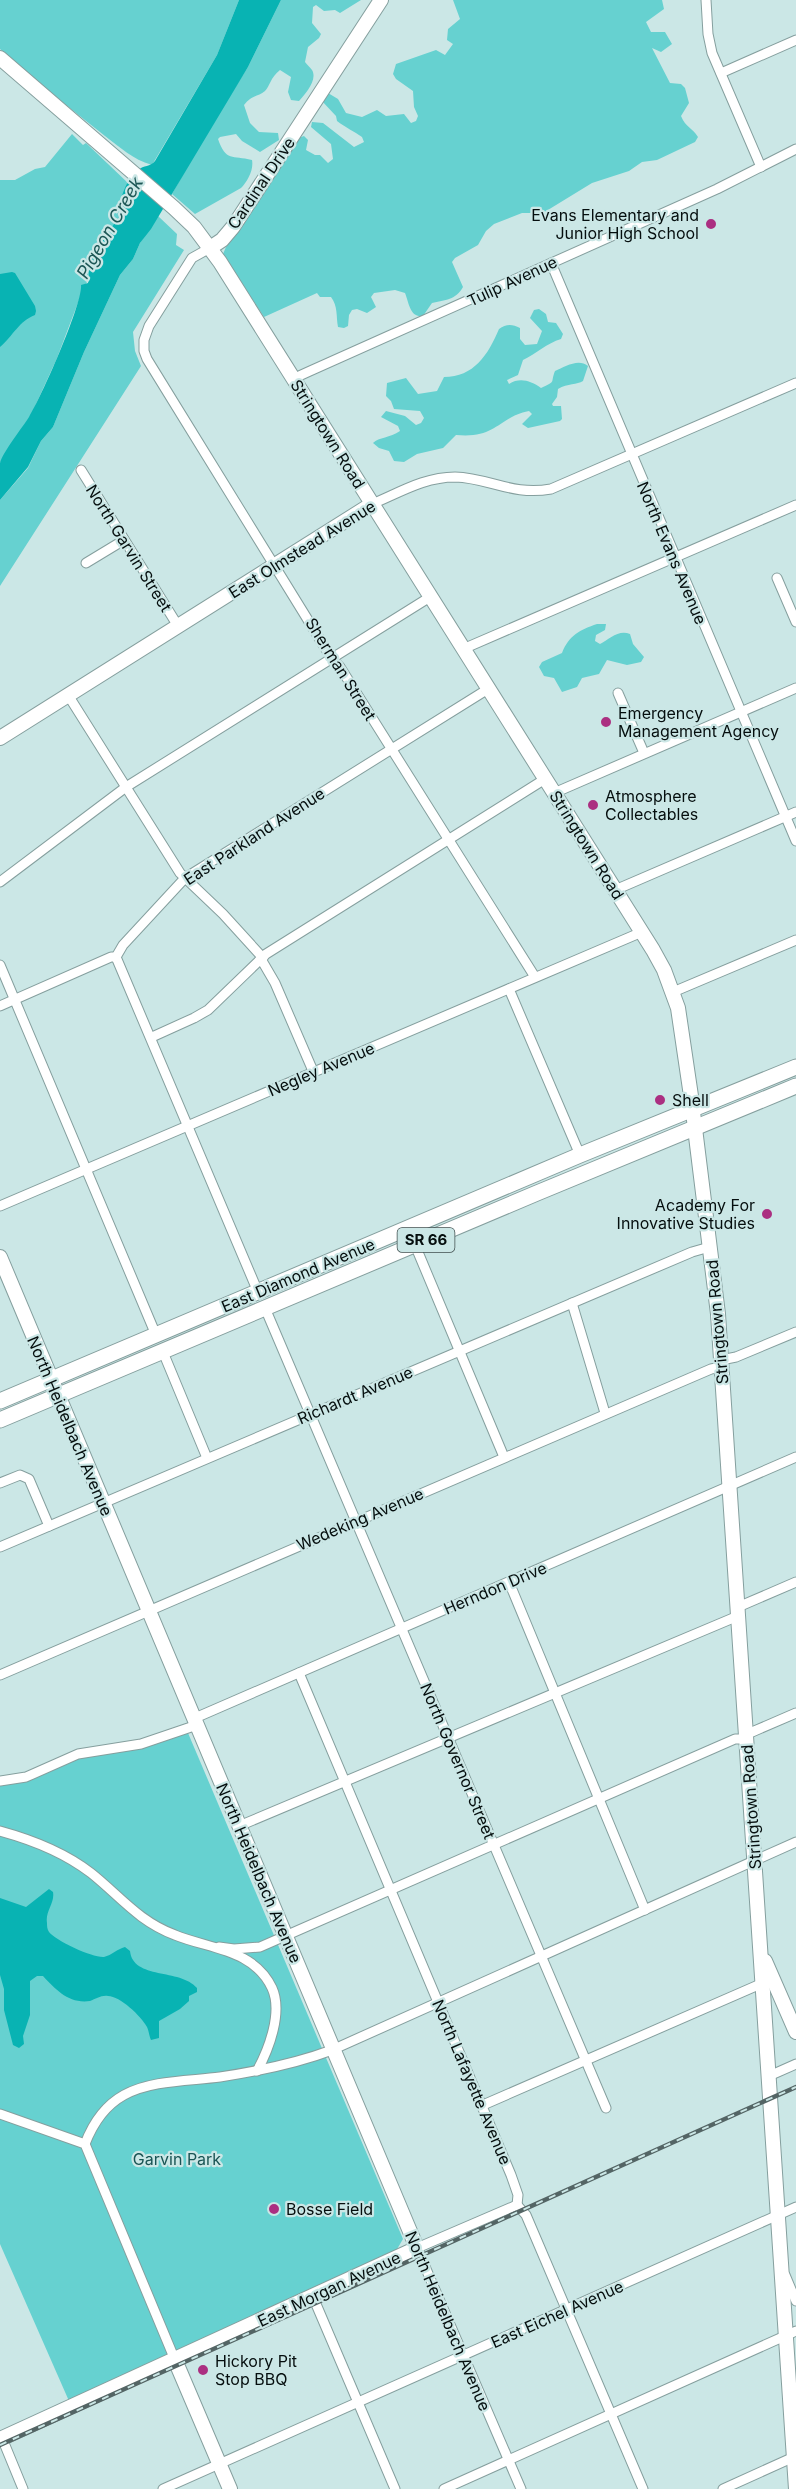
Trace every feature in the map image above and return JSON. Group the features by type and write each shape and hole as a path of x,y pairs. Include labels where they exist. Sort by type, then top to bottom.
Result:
{"main road":[{"name":"Cardinal Drive","path":"210,248 222,240 238,221 381,0"},
{"name":"Stringtown Road","path":"0,58 168,203 194,228 210,248 642,932 664,970 673,992 682,1030 718,1305 778,2216 782,2270 791,2333 796,2489"},
{"name":"East Olmstead Avenue","path":"0,738 372,504"},
{"name":"East Diamond Avenue","path":"0,1401 580,1155 796,1067"},
{"name":"East Diamond Avenue","path":"0,1420 796,1086"},
{"name":"North Heidelbach Avenue","path":"0,1257 417,2248"},
{"path":"761,1951 796,2032"},
{"name":"East Morgan Avenue","path":"1,2439 417,2248"},
{"path":"175,2360 230,2489"}],"street":[{"path":"706,0 709,44 761,166"},
{"path":"721,73 796,40"},
{"name":"Tulip Avenue","path":"295,382 310,371 717,189 796,150"},
{"name":"Cardinal Drive","path":"147,359 144,340 149,326 192,258 210,248"},
{"name":"North Evans Avenue","path":"551,263 796,842"},
{"name":"Sherman Street","path":"147,359 332,659 392,748 535,977"},
{"name":"East Olmstead Avenue","path":"372,504 410,486 447,477 476,480 523,491 551,489 632,456 796,383"},
{"name":"North Garvin Street","path":"81,470 178,626"},
{"path":"463,649 796,505"},
{"path":"86,563 124,540"},
{"path":"777,578 796,622"},
{"path":"0,882 126,787 430,597"},
{"path":"554,793 796,688"},
{"name":"East Parkland Avenue","path":"116,957 123,945 185,878 488,689"},
{"path":"618,693 644,753"},
{"path":"68,695 185,878 224,915 262,958 313,1071"},
{"path":"152,1037 208,1010 262,958 545,779"},
{"path":"615,890 796,812"},
{"name":"Negley Avenue","path":"0,1206 642,932"},
{"path":"673,992 796,940"},
{"path":"0,1006 111,957 116,957 152,1037 258,1292"},
{"path":"0,965 156,1335"},
{"path":"509,989 580,1155"},
{"path":"415,1245 504,1457"},
{"name":"Richardt Avenue","path":"0,1547 692,1252 706,1248 711,1250"},
{"path":"572,1303 605,1413"},
{"name":"North Governor Street","path":"265,1308 606,2108"},
{"name":"Wedeking Avenue","path":"0,1675 355,1520 796,1332"},
{"path":"162,1352 207,1458"},
{"name":"Herndon Drive","path":"0,1781 26,1777 78,1754 141,1744 196,1722 299,1673 796,1457"},
{"path":"0,1483 20,1475 29,1479 49,1526"},
{"path":"508,1582 645,1910"},
{"path":"239,1826 556,1693 738,1612 796,1582"},
{"name":"North Lafayette Avenue","path":"299,1673 483,2106 518,2194 517,2205 526,2215 643,2489"},
{"path":"0,1831 67,1857 93,1875 130,1910 156,1927 177,1936 219,1947 234,1949 260,1947 735,1739 748,1731 752,1732 796,1713"},
{"path":"175,2360 85,2144 92,2128 106,2108 132,2091 292,2064 332,2050 796,1842"},
{"path":"219,1947 242,1957 258,1969 272,1987 276,1998 276,2016 266,2052 257,2071"},
{"path":"258,1969 260,1947"},
{"path":"483,2106 763,1983"},
{"path":"769,2076 796,2064"},
{"path":"0,2114 85,2144"},
{"name":"East Morgan Avenue","path":"417,2248 517,2205"},
{"name":"East Eichel Avenue","path":"163,2489 796,2207"},
{"name":"North Heidelbach Avenue","path":"417,2248 521,2489"},
{"path":"782,2270 796,2301"},
{"path":"313,2297 395,2489"},
{"path":"444,2489 791,2333"},
{"path":"1,2439 23,2489"},
{"path":"723,2489 795,2457"}],"green space":[{"path":"0,0 239,0 217,55 152,165 138,160 122,149 0,49"},
{"path":"281,0 361,0 340,13 335,10 324,11 316,5 313,7 312,23 321,34 308,47 305,62 313,74 310,87 299,101 291,100 288,92 291,77 280,70 265,91 244,105 250,123 259,132 278,133 279,140 260,152 242,141 236,134 220,137 218,139 227,154 252,160 251,172 241,188 195,214 172,194 204,137 248,67"},
{"path":"453,0 662,0 664,9 646,22 651,32 665,32 672,44 661,52 652,48 670,83 681,84 685,88 689,103 681,116 698,137 695,142 657,160 642,162 629,171 592,183 543,213 522,213 494,224 486,231 478,245 452,262 463,287 457,295 432,303 423,316 415,315 405,293 395,290 374,293 371,297 376,307 367,313 357,309 352,310 348,326 344,328 338,327 336,308 331,297 320,297 317,293 264,317 225,258 223,254 226,247 293,140 304,136 308,140 306,150 320,155 328,163 333,159 331,144 311,127 312,122 323,123 354,147 364,142 362,137 337,121 336,116 321,100 323,94 328,93 338,99 346,113 362,117 377,110 386,116 404,114 411,123 416,121 418,116 414,107 413,91 396,79 393,74 396,64 436,50 445,55 453,44 447,40 448,29 460,19"},
{"path":"72,134 83,145 86,143 128,183 118,206 120,215 82,292 57,358 31,415 0,463 0,180 15,180 35,169 45,167"},
{"path":"158,216 177,234 176,245 184,250 133,332 135,351 141,366 0,586 0,500 28,468 41,441 53,427 84,352 120,275 133,259 140,243"},
{"path":"539,309 546,314 548,322 556,323 563,334 561,339 523,360 518,375 507,380 509,384 525,381 541,388 551,383 555,371 576,363 588,366 583,381 558,389 557,397 552,404 561,406 562,419 560,421 528,428 522,424 532,414 529,411 480,434 456,435 443,448 417,454 404,462 394,461 389,451 373,443 400,431 398,426 381,417 386,411 405,416 416,425 424,418 420,411 394,409 386,396 387,383 406,378 418,394 437,391 444,377 464,373 479,363 499,329 507,325 520,328 520,339 525,345 537,344 542,331 530,318 534,310"},
{"path":"597,624 606,624 605,630 596,635 595,641 600,644 618,634 630,634 633,644 644,657 641,662 627,665 607,660 599,674 582,678 577,687 562,692 554,678 544,676 539,667 542,662 562,653 576,634"},
{"name":"Garvin Park","path":"188,1733 403,2239 393,2256 69,2401 0,2244 0,1785 79,1756 134,1749"}],"shaded area":[{"path":"239,0 281,0 248,67 151,229 140,243 133,259 120,275 84,352 53,427 41,441 28,467 0,500 0,463 35,407 51,372 69,330 81,285 88,283 90,260 120,215 122,197 130,179 142,167 155,161 217,55"},
{"path":"15,273 36,311 35,315 20,325 0,347 0,274"},
{"path":"49,1889 53,1892 53,1900 47,1915 47,1928 53,1936 99,1957 107,1956 125,1947 139,1966 180,1978 197,1988 197,1992 189,1996 189,2001 180,2009 159,2021 159,2038 151,2040 144,2023 130,2007 118,1999 105,1996 90,2001 76,2000 58,1991 43,1976 37,1976 30,1981 30,2015 23,2036 24,2044 19,2048 13,2045 4,2010 4,1989 0,1975 0,1898 26,1907"}],"railway":[{"path":"0,2445 796,2087"}],"place":[{"name":"Evans Elementary and Junior High School","path":"711,224"},
{"name":"Emergency Management Agency","path":"606,722"},
{"name":"Atmosphere Collectables","path":"593,805"},
{"name":"Shell","path":"660,1100"},
{"name":"Academy For Innovative Studies","path":"767,1214"},
{"name":"Bosse Field","path":"274,2209"},
{"name":"Hickory Pit Stop BBQ","path":"203,2370"}],"water label":[{"name":"Pigeon Creek","path":"110,228"}]}
